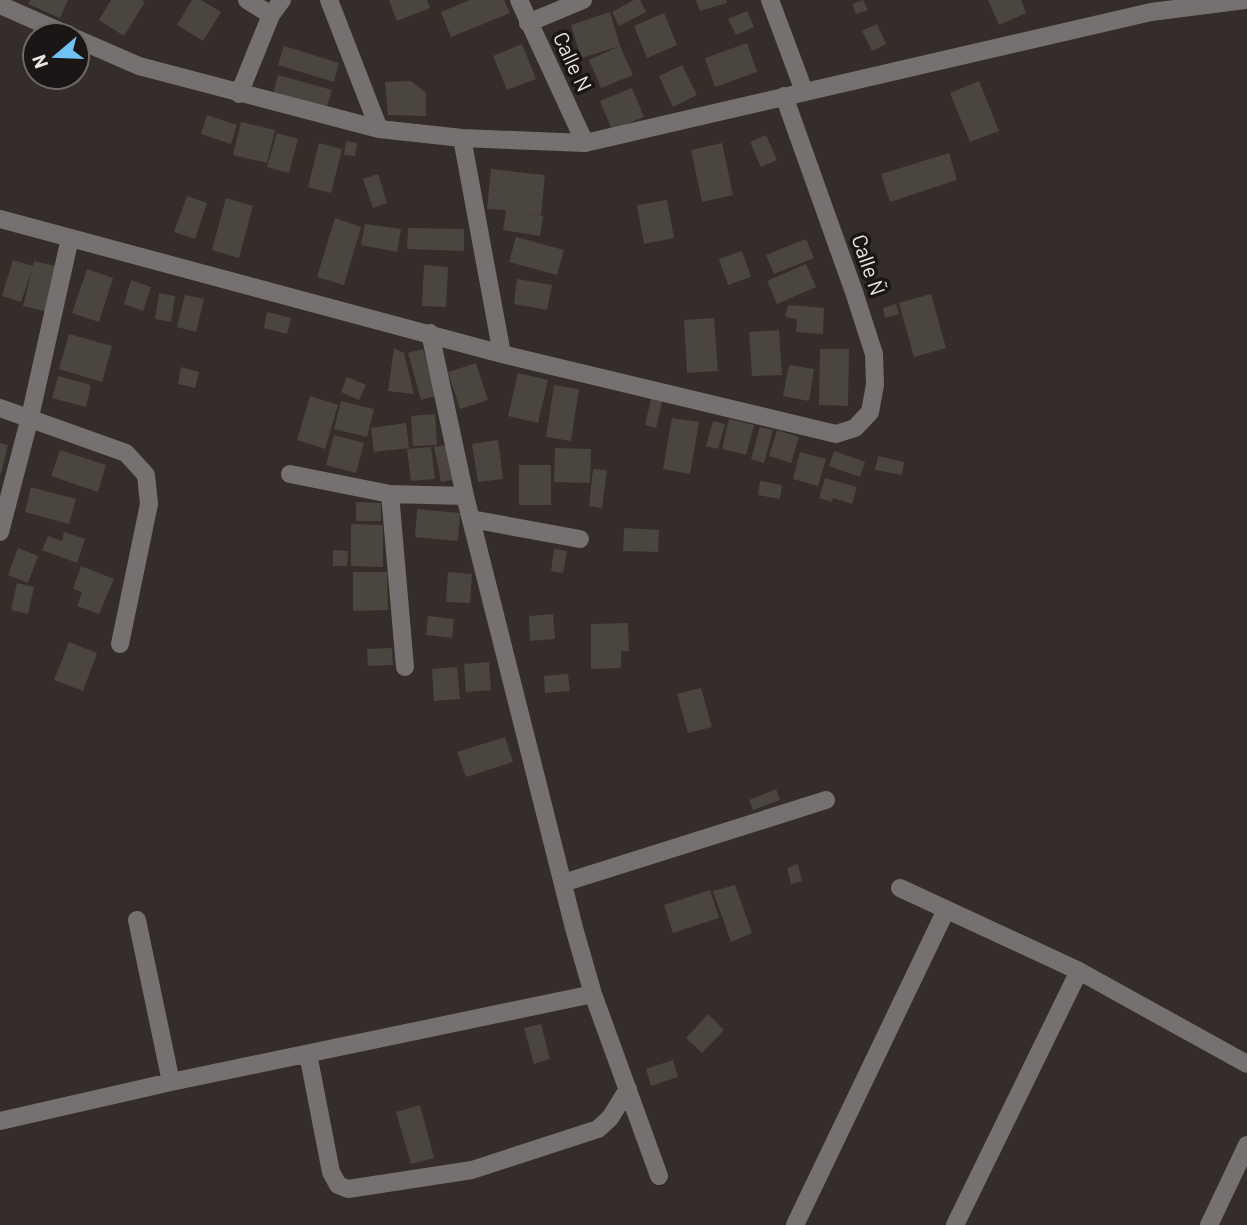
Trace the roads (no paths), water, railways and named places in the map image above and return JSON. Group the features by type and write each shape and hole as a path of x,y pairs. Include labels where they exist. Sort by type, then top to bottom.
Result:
{"street":[{"path":"247,0 271,15"},
{"path":"239,94 271,15 282,0"},
{"path":"329,0 379,129"},
{"name":"Calle N","path":"519,0 584,143"},
{"path":"528,23 583,0"},
{"path":"770,0 804,91"},
{"path":"91,45 139,66 379,129 462,138 584,143 1148,6 1245,0"},
{"path":"0,5 36,21"},
{"name":"Calle Ñ","path":"502,354 836,434 855,428 870,412 875,385 874,354 784,96"},
{"path":"0,219 502,354 462,138"},
{"path":"0,532 30,417 71,237"},
{"path":"430,333 465,496 593,994 659,1175"},
{"path":"0,408 125,453 146,475 149,504 120,644"},
{"path":"290,474 390,494 465,496"},
{"path":"390,494 405,667"},
{"path":"471,519 580,539"},
{"path":"563,883 826,800"},
{"path":"900,888 1079,971 1247,1064"},
{"path":"794,1225 946,910"},
{"path":"137,920 171,1082"},
{"path":"955,1225 1079,971"},
{"path":"0,1121 171,1082 593,994"},
{"path":"308,1054 331,1172 338,1185 348,1189 472,1170 598,1129 610,1118 628,1089"},
{"path":"1209,1225 1247,1145"}]}
